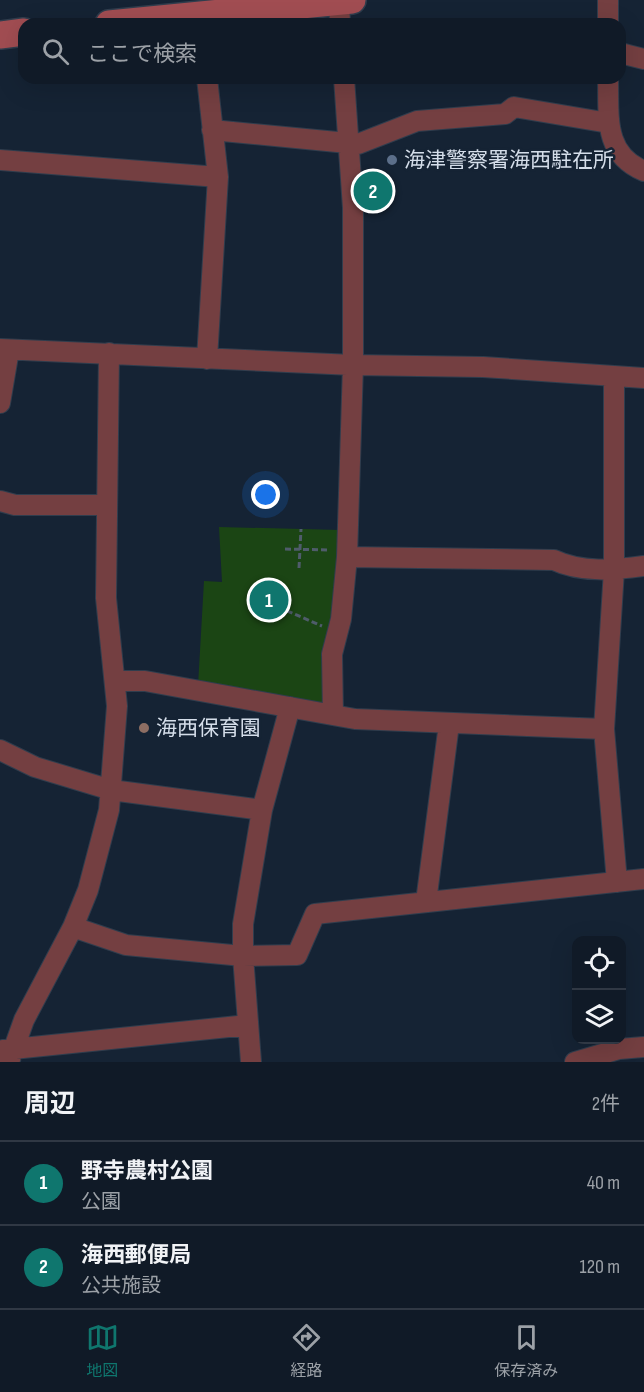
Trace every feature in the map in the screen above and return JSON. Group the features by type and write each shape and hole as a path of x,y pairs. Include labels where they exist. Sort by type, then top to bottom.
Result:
{"street":[{"path":"608,0 608,18"},
{"path":"160,18 201,13 343,8"},
{"path":"0,35 18,33"},
{"path":"626,54 644,59"},
{"path":"207,359 218,177 208,84"},
{"path":"333,715 332,654 328,625 339,558 353,365 353,208 344,84"},
{"path":"608,84 609,123 613,146 632,166 644,171"},
{"path":"212,130 358,144 417,121 506,114 514,107 609,123"},
{"path":"0,160 218,177"},
{"path":"0,403 4,350 353,365 483,367 644,378"},
{"path":"7,1054 73,927 88,890 109,810 116,750 116,681 106,598 109,353"},
{"path":"614,377 614,570 604,729 617,882"},
{"path":"0,501 15,505 106,505"},
{"path":"339,558 554,560 566,566 614,570 644,566"},
{"path":"116,681 145,681 355,719 604,729"},
{"path":"251,1062 243,956 243,924 262,810 290,707"},
{"path":"426,902 449,724"},
{"path":"0,750 35,767 111,790 262,810"},
{"path":"73,927 126,945 243,956 297,955 315,914 644,879"},
{"path":"7,1054 248,1025"},
{"path":"575,1062 619,1049 644,1047"}],"path":[{"path":"299,568 301,529"},
{"path":"285,549 331,550 339,558"},
{"path":"285,594 285,610 328,625"}],"green space":[{"path":"219,527 340,530 328,706 198,686 204,581 222,582"}],"place":[{"name":"海津警察署海西駐在所","path":"392,160"},
{"name":"海西郵便局","path":"373,191"},
{"name":"野寺農村公園","path":"269,600"},
{"name":"海西保育園","path":"144,728"}]}
